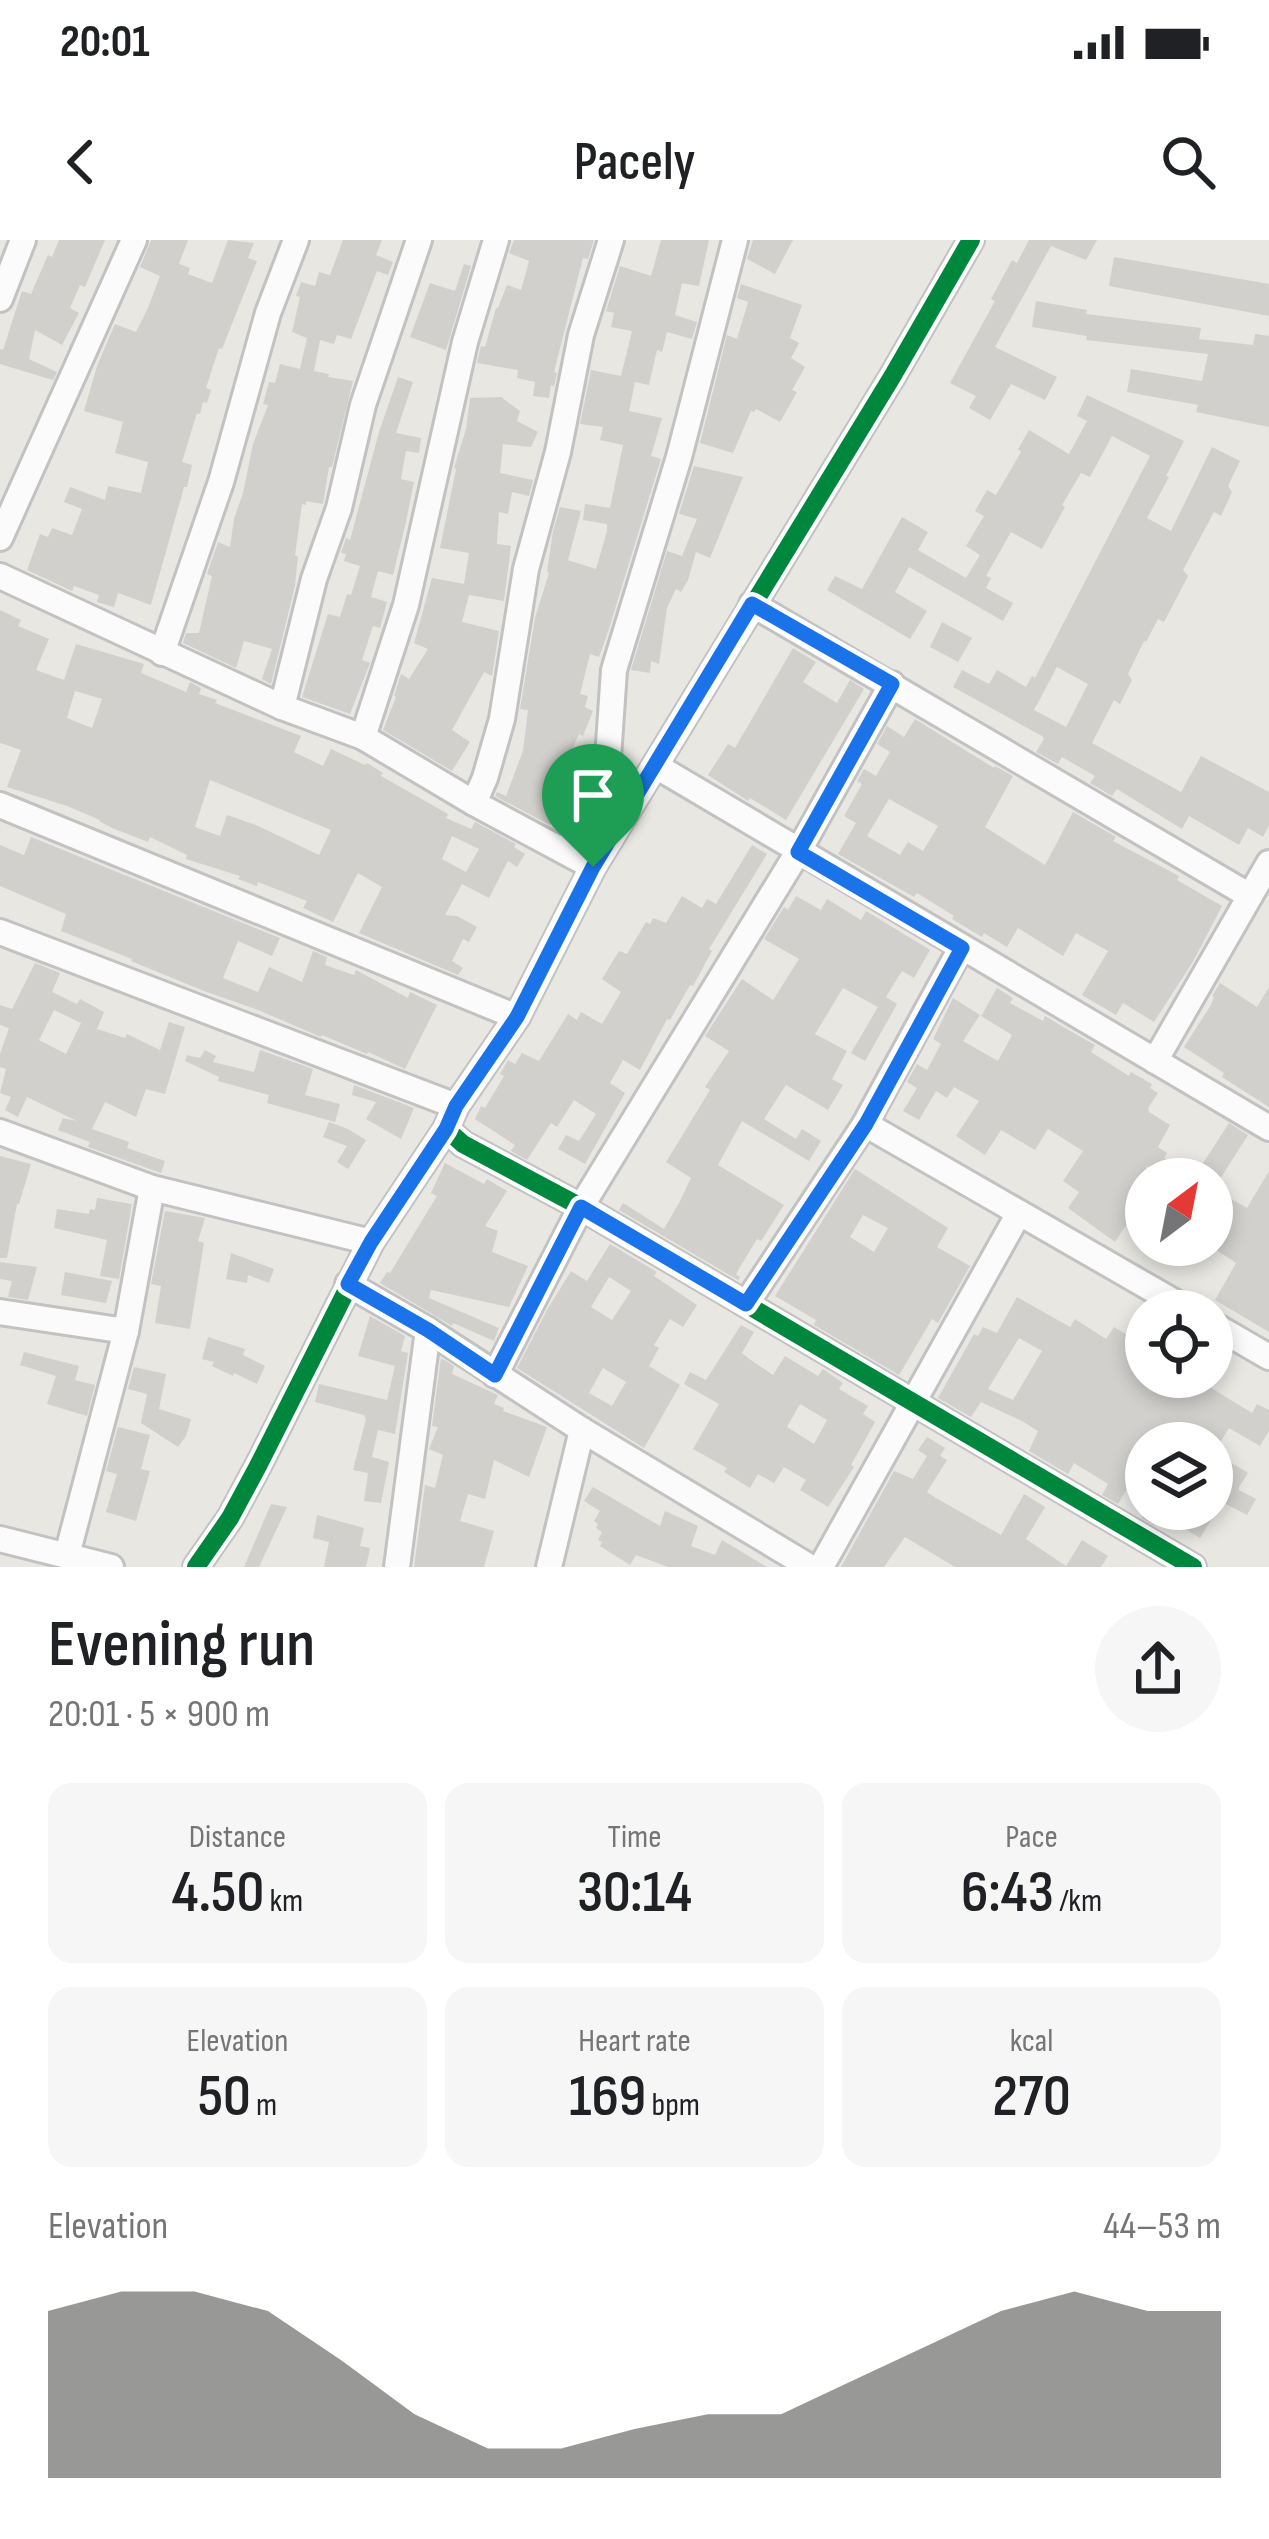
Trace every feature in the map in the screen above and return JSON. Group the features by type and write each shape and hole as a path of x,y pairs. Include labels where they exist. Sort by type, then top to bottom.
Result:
{"street":[{"path":"0,298 23,240"},
{"path":"0,538 9,493 134,240"},
{"path":"162,653 221,482 268,313 296,240"},
{"path":"282,707 363,405 419,240"},
{"path":"363,737 406,605 465,342 496,240"},
{"path":"474,803 502,719 526,569 558,452 580,335 611,240"},
{"path":"567,851 608,758 614,670 679,458 735,240"},
{"path":"196,1567 258,1466 371,1242 517,1017 593,867 971,240"},
{"path":"0,576 282,707 363,737 593,867"},
{"path":"752,604 1250,896"},
{"path":"495,1375 581,1207 798,852 892,684"},
{"path":"656,766 1269,1128"},
{"path":"0,805 517,1017"},
{"path":"1155,1061 1269,862"},
{"path":"0,932 451,1117 463,1144 581,1207 1193,1567"},
{"path":"746,1304 866,1124 962,948"},
{"path":"866,1124 1153,1290"},
{"path":"0,1132 152,1187 371,1242"},
{"path":"67,1555 126,1331 152,1187"},
{"path":"821,1567 1019,1213"},
{"path":"348,1284 810,1567"},
{"path":"0,1312 126,1331"},
{"path":"397,1567 428,1330"},
{"path":"1233,1336 1269,1357"},
{"path":"548,1567 582,1430"},
{"path":"0,1539 111,1567"}],"building":[{"path":"59,240 105,240 85,287 80,285 70,308 79,313 62,345 35,330 29,359 57,372 53,380 0,364 0,349 22,291 31,294"},
{"path":"151,240 188,240 179,264 190,268 188,274 212,283 228,240 254,243 248,258 257,261 219,348 206,388 211,390 207,403 197,413 182,462 192,465 187,487 151,605 118,593 114,607 97,602 99,595 74,586 72,591 27,570 40,534 48,537 52,528 72,535 82,509 64,502 70,487 105,500 108,486 141,493 148,462 115,453 123,422 84,411 115,324 136,332 148,308 160,276 140,267"},
{"path":"343,240 382,240 376,255 393,262 388,275 377,271 351,339 337,335 334,344 320,340 314,371 353,381 323,504 302,504 295,586 271,684 262,679 272,649 244,641 236,668 183,643 186,633 199,633 212,576 207,574 218,542 230,547 253,444 268,405 263,404 269,382 275,383 280,364 300,369 307,338 292,332 301,282 315,286 319,272 330,275"},
{"path":"514,240 594,240 588,259 583,258 549,398 533,396 535,382 517,378 518,370 477,363 507,285 521,290 529,261 509,253"},
{"path":"661,240 709,240 699,286 682,283 675,315 697,322 692,339 667,332 662,352 657,350 649,385 635,382 629,411 662,418 651,456 661,459 599,657 590,654 580,694 588,696 585,707 593,711 548,803 558,808 550,825 495,796 497,792 506,796 523,751 528,710 520,709 560,507 581,511 568,560 596,569 607,531 607,524 583,520 585,504 610,508 623,445 600,440 603,427 580,424 591,370 621,376 632,331 611,327 614,313 606,311 620,266 651,276"},
{"path":"753,240 793,240 775,274 747,259"},
{"path":"1029,240 1097,240 1086,260 1051,246 995,347 1057,377 1045,400 1011,384 990,420 969,408 976,396 950,383 1012,260 1017,263"},
{"path":"1114,257 1269,284 1269,316 1109,286"},
{"path":"464,264 471,266 446,350 410,337 430,283 455,291"},
{"path":"741,284 802,305 790,338 799,343 791,358 805,367 780,422 756,409 751,411 733,453 700,443 727,335 737,339 748,302 737,298"},
{"path":"1036,301 1087,310 1086,314 1201,328 1199,339 1253,345 1255,334 1269,336 1269,427 1196,412 1198,405 1127,392 1131,369 1202,381 1208,354 1086,340 1087,336 1032,327"},
{"path":"398,377 413,382 396,433 421,438 419,453 406,451 401,479 414,482 406,522 393,575 378,571 371,597 387,602 380,628 373,626 362,660 370,663 350,714 302,697 328,614 340,617 360,566 344,561 346,554 341,553 346,538 350,540"},
{"path":"1087,395 1184,441 1147,518 1171,531 1212,447 1240,461 1221,516 1214,512 1183,570 1188,576 1164,622 1158,619 1144,641 1120,704 1114,700 1092,743 1181,792 1201,756 1269,792 1269,825 1263,837 1248,828 1239,845 1189,816 1182,829 1117,789 1112,796 1090,783 1095,776 1062,757 1058,764 1036,752 1042,736 953,687 962,670 989,684 997,670 1026,687 1035,678 1150,456 1112,436 1090,477 1081,473 1042,549 1011,532 986,576 991,578 986,588 1013,603 1003,621 909,567 895,592 927,611 910,639 827,590 835,576 862,589 902,517 928,532 918,550 966,578 980,555 966,546 984,516 975,511 987,490 996,495 1029,430 1069,454 1087,421 1077,416","holes":["1057,667 1088,684 1066,727 1034,710"]},
{"path":"501,397 520,411 517,421 538,432 531,447 503,444 500,473 533,480 529,496 512,492 508,514 499,512 497,544 511,546 504,601 469,595 462,622 499,631 492,676 484,672 452,730 470,742 452,771 383,730 401,674 409,679 428,649 414,643 432,578 464,584 469,553 440,548 470,398"},
{"path":"694,466 743,477 710,558 696,552 688,580 681,592 676,589 667,608 659,664 651,661 650,673 631,670 667,551 682,556 697,519 679,514"},
{"path":"0,610 21,620 18,626 49,639 36,670 64,680 76,644 144,664 141,673 186,692 190,682 215,703 301,736 294,752 323,766 331,749 367,763 448,814 446,818 471,829 475,822 525,854 517,867 508,861 489,898 462,884 445,915 477,927 469,942 463,939 452,961 463,968 458,975 359,933 382,887 358,873 333,922 303,908 307,901 186,859 187,855 150,837 148,842 67,806 7,787 21,750 0,743","holes":["75,691 102,699 92,728 67,718","210,780 331,830 319,855 227,815 220,836 195,827","452,836 479,849 466,872 442,859"]},
{"path":"942,622 972,638 958,662 930,647"},
{"path":"793,648 816,662 803,682 837,703 850,680 864,689 786,820 708,775 728,744 735,748"},
{"path":"915,719 1013,776 985,827 1045,865 1073,812 1222,906 1154,1022 1123,1003 1116,1015 1082,995 1108,951 1076,933 1063,956 1018,928 1007,947 952,919 954,916 917,893 914,897 838,854 856,823 844,816 862,784 857,781 864,769 876,776 890,752 877,744 887,726 904,737","holes":["889,799 938,826 923,851 908,842 900,855 867,836"]},
{"path":"31,837 280,938 272,956 238,941 223,978 258,992 269,967 302,982 313,951 327,957 325,965 354,975 356,970 408,998 410,992 437,1005 405,1069 61,931 66,914 0,886 0,845 24,855"},
{"path":"752,845 767,854 640,1070 623,1060 610,1083 625,1093 585,1164 558,1149 566,1135 579,1141 596,1114 574,1100 557,1127 551,1123 527,1160 511,1151 515,1145 475,1119 504,1076 500,1074 508,1060 515,1064 522,1053 539,1061 568,1014 577,1020 581,1012 602,1024 621,992 602,979 619,951 627,954 646,922 650,924 653,918 666,923 682,896 702,908 707,899 716,904"},
{"path":"796,896 821,910 827,899 861,920 866,911 930,950 914,978 902,971 886,997 897,1004 865,1061 851,1053 878,1007 843,988 815,1034 847,1051 832,1079 843,1085 828,1110 786,1085 764,1119 796,1139 802,1129 821,1141 809,1161 742,1121 718,1165 784,1205 761,1241 757,1239 736,1274 738,1280 619,1210 623,1203 664,1229 679,1203 691,1178 666,1162 729,1051 705,1036 742,979 773,1000 799,959 764,939"},
{"path":"35,963 60,973 52,992 104,1012 97,1029 125,1038 127,1034 160,1050 169,1022 185,1027 165,1094 146,1089 136,1117 105,1102 92,1129 165,1161 161,1173 88,1147 90,1142 58,1130 63,1118 77,1121 27,1097 18,1117 5,1110 11,1097 0,1093 6,1069 0,1067 0,1054 9,1028 0,1025 0,1005 12,1009","holes":["54,1010 81,1023 66,1054 39,1040"]},
{"path":"1220,983 1257,1007 1269,987 1269,1107 1184,1047"},
{"path":"997,988 1013,998 1010,1003 1043,1021 1045,1016 1095,1045 1091,1052 1129,1076 1131,1072 1152,1084 1150,1088 1158,1093 1148,1108 1170,1125 1158,1147 1167,1153 1164,1158 1125,1158 1125,1227 1115,1242 1068,1208 1079,1192 1063,1181 1083,1151 1048,1129 1035,1150 1001,1130 985,1155 956,1136 979,1101 954,1087 947,1098 936,1091 919,1120 903,1111 917,1088 907,1082 917,1064 927,1070 941,1044 933,1039 953,998 980,1015 963,1041 998,1061 1012,1035 981,1016"},
{"path":"205,1050 216,1056 213,1062 254,1072 260,1050 313,1069 305,1095 340,1104 335,1122 267,1103 269,1095 218,1081 219,1077 185,1061 187,1055 200,1058"},
{"path":"354,1085 414,1108 401,1139 366,1119 376,1102 352,1095"},
{"path":"329,1122 366,1140 348,1169 337,1162 347,1146 323,1137"},
{"path":"1229,1123 1248,1135 1233,1159 1206,1158"},
{"path":"0,1156 31,1164 17,1204 7,1258 0,1258"},
{"path":"445,1163 507,1191 485,1226 498,1231 492,1252 528,1266 509,1307 431,1290 429,1298 499,1328 494,1341 452,1326 380,1283 437,1196 431,1193"},
{"path":"855,1169 948,1228 937,1247 970,1266 938,1323 932,1319 899,1375 775,1296","holes":["863,1215 888,1228 874,1252 850,1237"]},
{"path":"1269,1171 1269,1332 1233,1311 1233,1290 1221,1290 1236,1263 1233,1200 1247,1208"},
{"path":"97,1198 132,1204 119,1279 100,1276 107,1240 54,1228 57,1209 89,1214"},
{"path":"165,1211 205,1218 198,1241 204,1243 190,1329 155,1323 161,1286 151,1284"},
{"path":"610,1244 657,1272 654,1276 697,1305 683,1327 670,1319 654,1345 659,1348 649,1366 680,1385 644,1448 517,1368 571,1271 587,1281","holes":["609,1277 631,1291 612,1320 591,1307","603,1368 626,1382 612,1406 589,1393"]},
{"path":"231,1253 274,1269 269,1283 248,1275 247,1283 226,1279"},
{"path":"0,1262 37,1267 28,1300 8,1297 12,1281 0,1279"},
{"path":"65,1272 112,1281 106,1303 61,1295"},
{"path":"1017,1297 1070,1327 1075,1319 1106,1339 1114,1327 1125,1334 1125,1398 1228,1398 1252,1413 1257,1404 1269,1410 1269,1431 1260,1446 1233,1430 1233,1422 1125,1422 1125,1492 1118,1504 1102,1495 1108,1484 1074,1463 1068,1474 1029,1451 1038,1431 1022,1421 981,1402 971,1417 938,1398 974,1334 978,1336 983,1327 997,1333","holes":["1019,1338 1042,1351 1013,1400 988,1389"]},
{"path":"370,1316 405,1336 401,1351 408,1353 395,1434 378,1430 372,1457 389,1462 381,1503 364,1501 368,1473 353,1470 364,1415 315,1402 319,1384 387,1400 395,1366 358,1356"},
{"path":"741,1325 754,1332 742,1353 773,1375 785,1356 818,1376 823,1369 843,1383 839,1389 868,1406 863,1414 875,1422 828,1507 800,1490 806,1480 784,1467 774,1483 758,1474 750,1488 693,1449 719,1404 684,1384 690,1372 706,1380","holes":["800,1404 827,1420 814,1444 787,1427"]},
{"path":"208,1337 245,1349 243,1355 265,1366 257,1384 202,1359"},
{"path":"24,1352 79,1366 75,1380 95,1385 87,1416 47,1404 56,1376 20,1365"},
{"path":"441,1358 454,1366 452,1374 498,1395 494,1404 503,1411 547,1427 529,1477 494,1460 485,1499 468,1494 460,1521 494,1531 484,1567 414,1567 425,1485 435,1488 443,1455 429,1449 438,1427 432,1426"},
{"path":"134,1367 166,1374 159,1409 191,1419 178,1447 141,1423 147,1394 128,1389"},
{"path":"118,1427 150,1435 141,1469 150,1471 136,1521 106,1512 117,1474 106,1471"},
{"path":"927,1437 945,1448 940,1456 947,1460 927,1492 1001,1535 1024,1494 1045,1507 1026,1539 1066,1566 1082,1540 1108,1556 1101,1567 955,1567 905,1537 884,1567 841,1567 894,1471 913,1479 927,1456 918,1450"},
{"path":"1233,1464 1248,1473 1239,1490 1256,1499 1247,1515 1233,1508"},
{"path":"593,1487 660,1526 665,1511 698,1526 691,1546 715,1555 722,1540 767,1567 668,1567 636,1555 630,1565 600,1546 602,1532 594,1521 600,1511 584,1501"},
{"path":"271,1504 287,1507 259,1567 244,1567"},
{"path":"317,1515 364,1528 360,1546 370,1548 366,1567 324,1567 329,1542 313,1538"}],"cycle path":[{"path":"196,1567 230,1518 371,1242 517,1017 593,867 971,240"},
{"path":"446,1129 463,1144 581,1207 1193,1567"}],"route":[{"path":"752,604 892,684 798,852 962,948 866,1124 746,1304 581,1207 495,1375 348,1284 456,1106 517,1017 593,867 752,604"}]}
